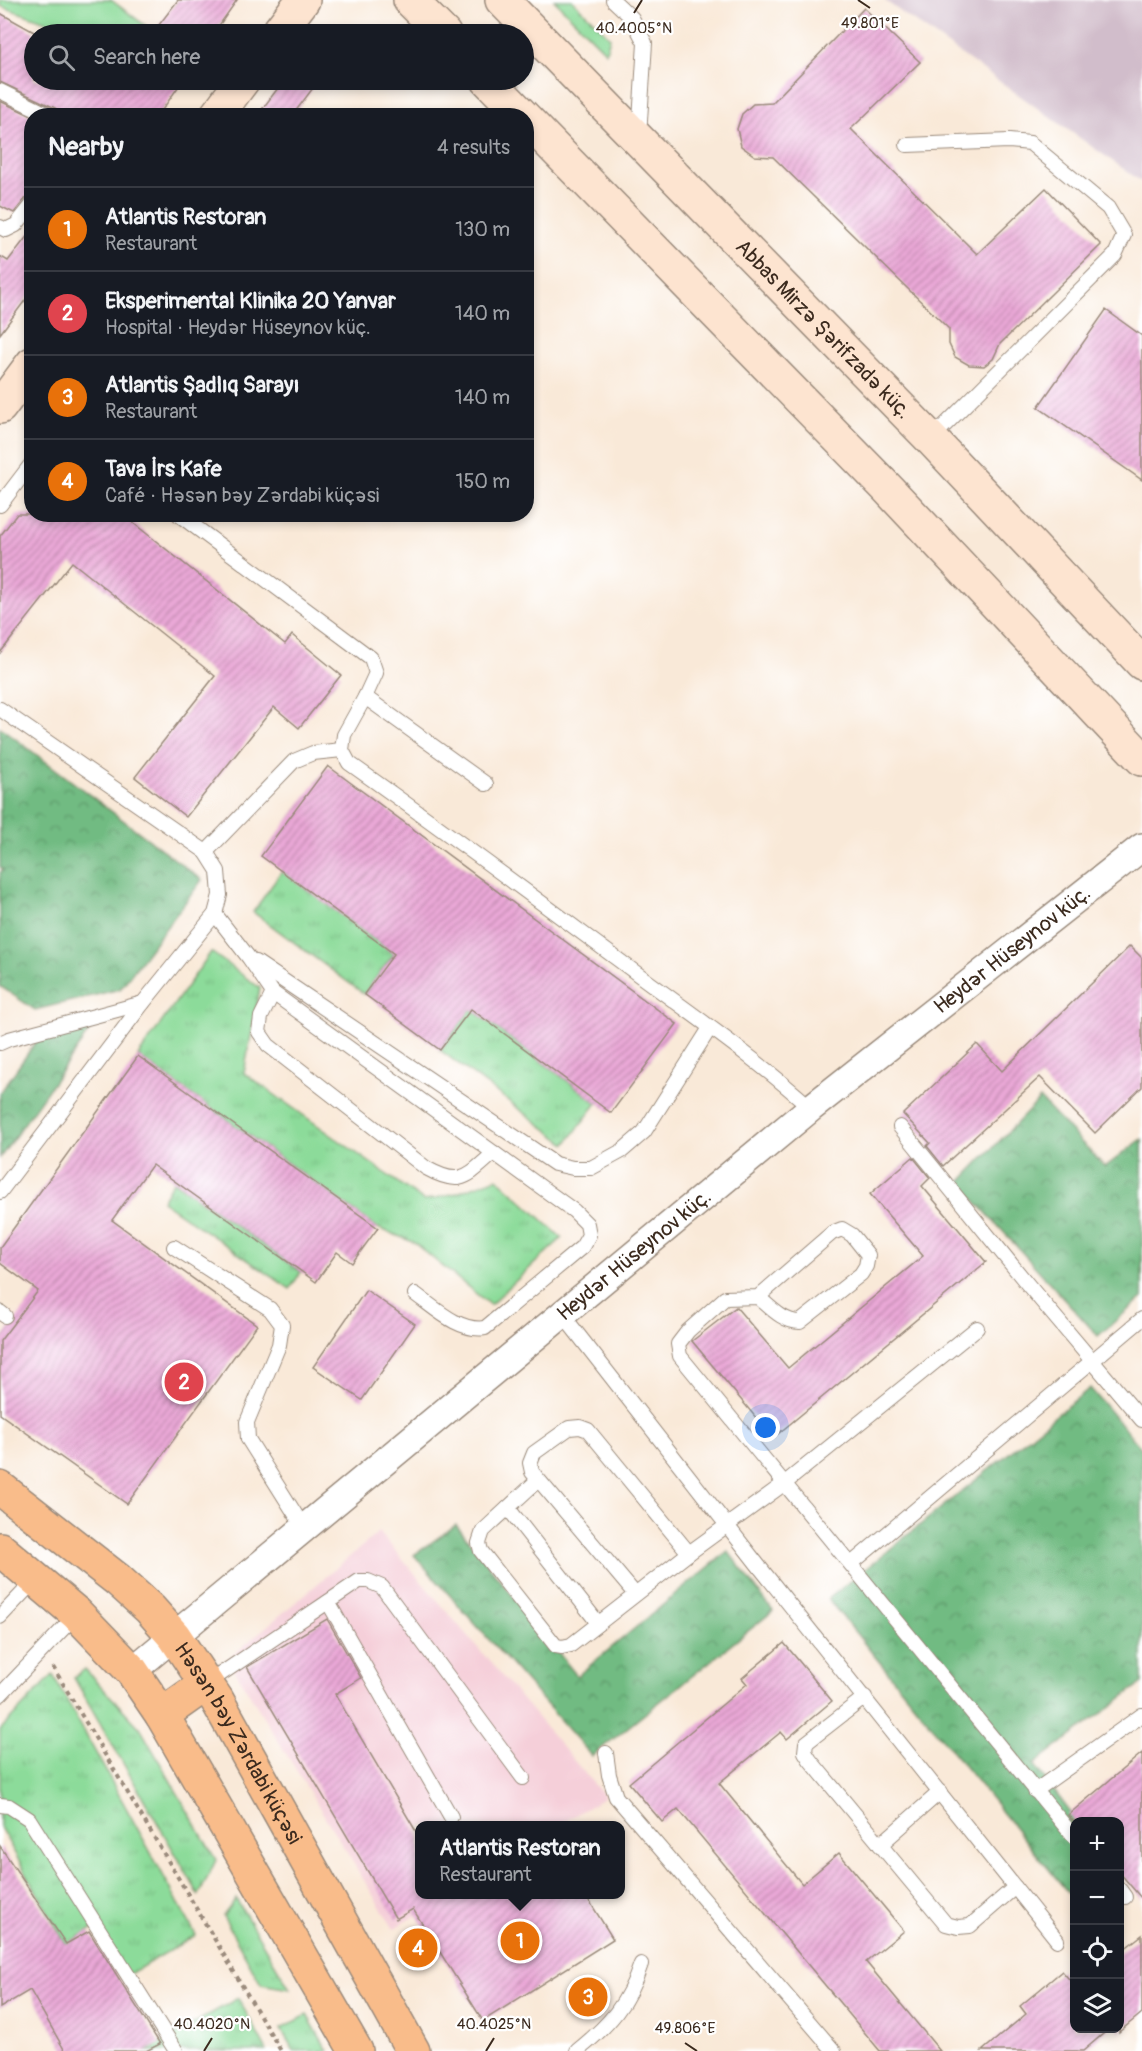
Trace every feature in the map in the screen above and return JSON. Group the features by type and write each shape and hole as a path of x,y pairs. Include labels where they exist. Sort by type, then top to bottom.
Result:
{"main road":[{"path":"285,24 303,0"},
{"path":"410,0 434,24"},
{"name":"Abbas Mirzə Şərifzadə küç.","path":"502,0 525,24"},
{"name":"Abbas Mirzə Şərifzadə küç.","path":"534,33 931,439 1142,663"},
{"path":"222,108 236,90"},
{"path":"498,90 515,108"},
{"path":"534,127 887,488 1142,759"},
{"path":"0,407 24,375"},
{"name":"Həsən bəy Zərdabi küçəsi","path":"0,1488 118,1580 174,1636 207,1684 413,2051"},
{"path":"0,1549 77,1614 132,1671 162,1715 356,2051"},
{"path":"162,1715 207,1684"}],"street":[{"name":"Heydər Hüseynov küç.","path":"132,1671 811,1108 1142,847"}],"lane":[{"path":"613,0 632,18 645,43 639,141"},
{"path":"0,91 35,108"},
{"path":"906,146 1009,141 1030,143 1108,208 1124,235 1115,255 931,439"},
{"path":"0,227 6,230 16,225 24,215"},
{"path":"0,505 24,474"},
{"path":"189,522 371,658 376,673 344,735 342,750 349,763 455,838 710,1028 788,1087 811,1108"},
{"path":"365,697 486,784"},
{"path":"0,709 206,852 218,871 220,895 215,914 143,1003 0,1192"},
{"path":"206,852 294,761 313,753 342,750"},
{"path":"215,914 273,993 574,1211 587,1224 588,1235 582,1247 484,1328 473,1330 461,1326 415,1294"},
{"path":"249,958 555,1164 573,1168 591,1168 622,1151 644,1132 710,1028"},
{"path":"273,993 261,1017 259,1032 268,1045 426,1168 441,1176 455,1179 467,1175 494,1153"},
{"path":"0,1043 143,1003"},
{"path":"900,1127 1142,1420"},
{"path":"758,1297 784,1318 792,1322 800,1322 861,1274 868,1256 852,1235 842,1229 832,1233 758,1297 725,1298 688,1331 678,1344 680,1356 1070,1832"},
{"path":"174,1247 270,1309 282,1325 279,1346 247,1422 248,1439 304,1528"},
{"path":"562,1314 727,1526 1056,1940"},
{"path":"851,1564 1142,1319"},
{"path":"538,1480 483,1532 479,1543 481,1551 556,1646 562,1647 571,1645 689,1553 785,1483 976,1329"},
{"path":"635,1594 532,1472 531,1463 534,1453 569,1428 580,1427 588,1430 689,1553"},
{"path":"508,1508 598,1623"},
{"path":"0,1617 36,1579"},
{"path":"207,1684 359,1581 368,1581 382,1587 523,1778"},
{"path":"328,1602 451,1817"},
{"path":"0,1695 77,1614"},
{"path":"865,1697 806,1743 805,1752 810,1760 946,1924 958,1927 970,1926 1015,1887"},
{"path":"1035,1791 1142,1715"},
{"path":"606,1753 616,1797 834,2051"},
{"path":"880,1845 940,1792"},
{"path":"0,1805 9,1806 29,1819 176,2051"},
{"path":"577,2051 612,2019 635,1983 641,1964"}],"path":[{"path":"43,1650 281,2051"}],"shaded area":[{"path":"884,0 1142,0 1142,182"},
{"path":"379,1532 605,1797 566,1821 415,1821 415,1899 443,1899 394,1929 228,1659"}],"green space":[{"path":"0,0 111,0 143,24 52,24 0,6"},
{"path":"554,0 572,0 610,37 606,52"},
{"path":"0,727 202,880 120,989 35,1010 0,986 0,873 3,869 0,867"},
{"path":"282,871 394,954 364,994 253,912"},
{"path":"211,952 260,988 244,1073 424,1201 457,1193 497,1178 562,1238 490,1305 413,1242 378,1228 138,1056"},
{"path":"471,1009 597,1103 566,1144 440,1050"},
{"path":"100,1016 0,1158 0,1093 42,1033"},
{"path":"1040,1099 1105,1167 1142,1139 1142,1298 1098,1336 959,1183"},
{"path":"173,1181 301,1272 290,1289 162,1201"},
{"path":"1090,1388 1142,1449 1142,1683 1034,1764 1074,1817 1070,1817 1070,1895 828,1599"},
{"path":"456,1525 577,1676 728,1551 773,1611 592,1756 414,1555"},
{"path":"85,1669 140,1728 216,1860 199,1895 74,1678"},
{"path":"53,1675 196,1935 123,1978 95,1928 66,1944 0,1827 0,1730"},
{"path":"236,1899 290,1989 261,1984 223,1916"},
{"path":"238,1998 267,2051 146,2051"},
{"path":"307,2015 328,2051 294,2051 281,2029"}],"building":[{"path":"178,0 237,0 220,24 160,24"},
{"path":"864,8 920,62 851,129 977,254 1046,188 1101,245 1000,344 993,359 984,366 969,365 955,357 949,344 949,329 773,157 755,156 741,146 737,129 742,114 753,104 772,103"},
{"path":"0,13 24,26 24,90 176,90 164,108 55,108 0,82"},
{"path":"276,90 312,90 298,108 263,108"},
{"path":"0,101 24,112 24,200 14,213 0,206"},
{"path":"24,240 24,302 0,334 0,256 8,261"},
{"path":"1106,310 1142,336 1142,480 1038,407"},
{"path":"17,514 24,514 24,522 132,522 285,644 292,635 341,675 299,728 274,707 186,817 135,777 215,676 72,562 0,653 0,536"},
{"path":"328,766 677,1024 611,1113 471,1009 440,1050 364,994 394,954 261,856"},
{"path":"1130,946 1142,958 1142,1087 1095,1133 1040,1077 943,1166 927,1146 930,1143 903,1114 977,1044 1002,1071"},
{"path":"138,1056 378,1228 352,1263 337,1252 316,1282 152,1165 112,1220 257,1325 127,1504 0,1414 0,1341 38,1291 0,1263 0,1247"},
{"path":"913,1157 930,1178 922,1186 986,1262 773,1438 692,1341 736,1307 788,1368 923,1256 870,1194"},
{"path":"366,1290 415,1324 362,1400 313,1367"},
{"path":"327,1619 361,1678 335,1694 415,1830 415,1899 588,1899 613,1939 483,2021 413,1909 396,1919 247,1667"},
{"path":"784,1643 832,1701 787,1739 781,1732 719,1783 802,1884 839,1853 904,1931 866,1962 940,2051 880,2051 678,1809 662,1822 629,1783 747,1684 742,1678"},
{"path":"1142,1753 1142,1899 1124,1878 1124,1817 1070,1817 1068,1815"},
{"path":"0,1846 66,1944 89,1931 160,2044 146,2051 65,2051 30,1990 0,2008"},
{"path":"1142,1935 1142,2013 1124,2028 1124,1979 1124,1949"},
{"path":"1062,1971 1070,1980 1070,2033 1104,2033 1083,2051 982,2051 1026,2014 1020,2006"}],"place":[{"name":"Eksperimental Klinika 20 Yanvar","path":"184,1382"},
{"name":"Atlantis Restoran","path":"520,1941"},
{"name":"Tava İrs Kafe","path":"418,1948"},
{"name":"Atlantis Şadlıq Sarayı","path":"588,1997"}]}
